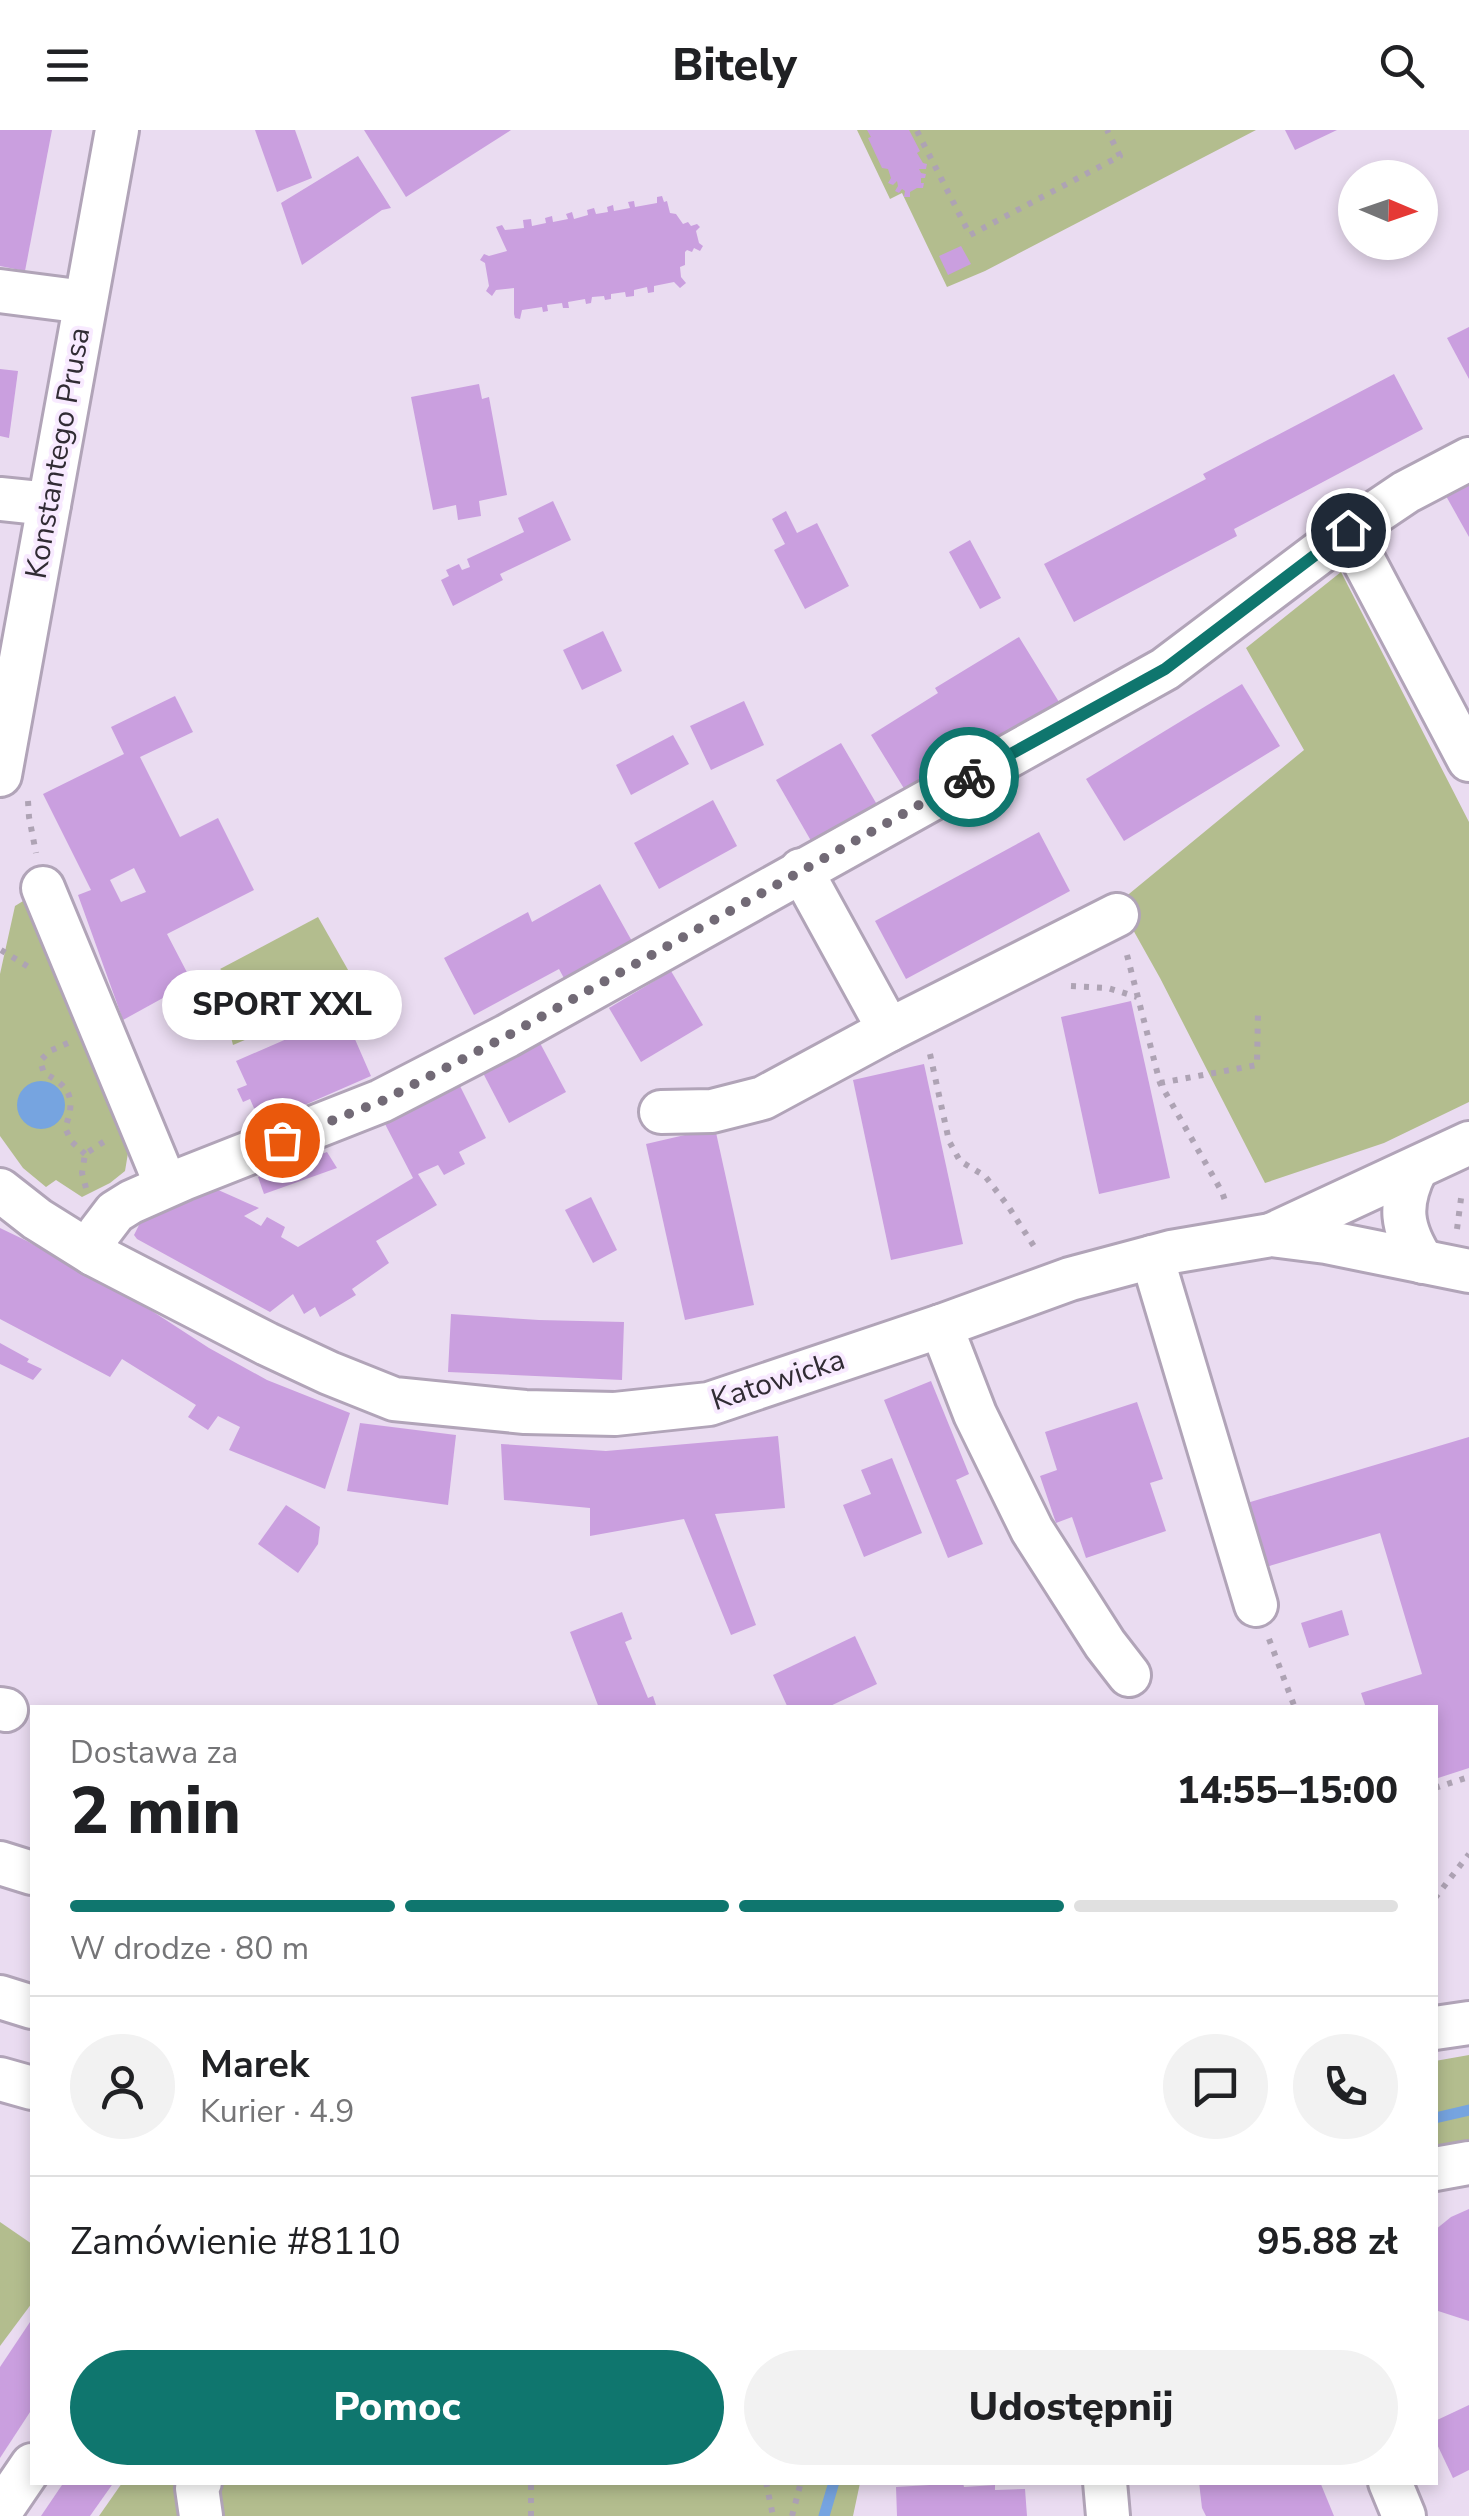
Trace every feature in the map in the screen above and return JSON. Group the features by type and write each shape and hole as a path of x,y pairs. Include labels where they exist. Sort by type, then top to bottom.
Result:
{"street":[{"name":"Konstantego Prusa","path":"0,775 117,130"},
{"path":"0,291 85,302"},
{"path":"93,1254 99,1233 115,1212 131,1202 382,1101 507,1036 1165,669 1348,530 1406,492 1469,459"},
{"path":"0,499 49,504"},
{"path":"1348,530 1469,760"},
{"path":"801,870 905,1022"},
{"path":"43,888 166,1186"},
{"path":"661,1112 712,1111 763,1098 1117,915"},
{"path":"1271,1235 1469,1142"},
{"path":"1416,1169 1404,1195 1411,1243 1450,1258"},
{"name":"Katowicka","path":"0,1190 93,1254 329,1373 394,1398 525,1412 615,1414 710,1404 1070,1279 1152,1257 1271,1235 1450,1258"},
{"path":"1364,1192 1360,1223 1372,1251"},
{"path":"1152,1257 1256,1605"},
{"path":"941,1326 974,1414 1032,1530 1129,1675"},
{"path":"0,1863 30,1872"},
{"path":"0,1997 30,2006"},
{"path":"1438,2027 1469,2022"},
{"path":"0,2079 30,2087"},
{"path":"1438,2168 1469,2163"},
{"path":"0,2512 30,2469"},
{"path":"199,2485 201,2516"},
{"path":"1105,2485 1108,2516"},
{"path":"1391,2485 1404,2516"}],"path":[{"path":"918,131 970,234 1120,156 1107,130"},
{"path":"1117,915 1160,1083 1222,1192"},
{"path":"1,950 32,970 39,984"},
{"path":"1160,1083 1257,1065 1258,1012"},
{"path":"905,1022 960,1161 985,1176 1044,1260"},
{"path":"58,1030 65,1044 40,1061 44,1073 68,1090 70,1110 65,1128 85,1154"},
{"path":"92,1201 82,1174 85,1154 105,1141 98,1125"},
{"path":"1450,1258 1462,1188"},
{"path":"1256,1605 1294,1705"},
{"path":"1438,1787 1469,1777"},
{"path":"1438,1894 1469,1854"},
{"path":"531,2485 531,2516"},
{"path":"767,2485 773,2516"},
{"path":"792,2516 800,2485"}],"green space":[{"path":"857,130 1256,130 947,287 902,193 890,199"},
{"path":"1341,572 1469,822 1469,1102 1384,1143 1265,1183 1118,903 1304,750 1246,648"},
{"path":"28,898 128,1153 125,1171 82,1197 56,1180 46,1187 23,1168 0,1136 0,974 15,906"},
{"path":"318,917 360,991 290,1021 220,969"},
{"path":"210,972 280,1025 233,1045 222,1013 212,1001 196,990 171,1000 168,995"},
{"path":"1469,2055 1469,2154 1438,2159 1438,2060"},
{"path":"0,2222 30,2243 30,2306 0,2346"},
{"path":"121,2485 188,2485 187,2516 99,2516"},
{"path":"222,2485 860,2485 853,2516 221,2516"}],"water":[{"path":"41,1081 58,1088 65,1105 58,1122 41,1129 24,1122 17,1105 24,1088"}],"building":[{"path":"0,130 52,130 25,271 0,266"},
{"path":"255,130 295,130 312,178 277,192"},
{"path":"364,130 511,130 406,197"},
{"path":"867,130 909,130 920,151 917,153 927,164 926,169 919,169 926,174 921,178 923,188 910,192 910,197 904,197 902,189 899,193 895,191 897,181 893,185 888,183 888,169 882,168"},
{"path":"1285,130 1337,130 1295,150"},
{"path":"358,156 391,208 382,210 302,265 281,203"},
{"path":"662,196 670,213 676,214 683,224 700,227 696,231 703,246 700,251 694,248 685,252 685,265 680,267 686,283 680,288 674,282 654,286 654,292 648,293 647,287 634,290 634,296 626,297 625,292 611,294 611,299 605,300 604,296 592,297 591,303 586,304 585,299 568,302 569,308 563,308 562,303 547,305 548,311 543,312 542,307 522,310 520,319 514,314 514,288 496,290 492,296 486,291 489,286 485,263 480,260 484,254 507,251 496,227 524,228 523,220 531,219 532,226 546,223 545,218 552,216 553,222 568,219 566,214 572,212 574,219 588,215 587,210 594,208 596,214 608,212 607,207 613,205 614,211 630,208 628,202 634,201 635,207 657,203 657,197"},
{"path":"961,246 971,264 948,275 939,256"},
{"path":"1469,327 1469,379 1447,338"},
{"path":"0,369 18,371 9,438 0,436"},
{"path":"1394,374 1423,429 1234,529 1237,536 1074,622 1044,564 1206,479 1203,474"},
{"path":"479,384 482,399 489,397 507,495 479,501 481,516 458,520 456,505 433,510 411,397"},
{"path":"1469,483 1469,537 1446,496"},
{"path":"553,501 571,540 500,574 503,580 453,606 441,580 449,576 446,570 459,564 462,570 470,567 467,559 524,532 518,518"},
{"path":"786,511 797,533 817,523 849,586 805,609 774,550 785,544 772,519"},
{"path":"970,540 1001,598 980,609 949,552"},
{"path":"603,631 622,671 582,690 563,650"},
{"path":"1019,637 1059,702 908,795 871,735 938,693 935,688"},
{"path":"1242,684 1280,746 1124,841 1086,779"},
{"path":"175,696 193,732 140,757 180,837 218,818 254,890 167,934 192,982 123,1020 78,895 91,890 43,794 124,754 111,727","holes":["134,868 146,892 121,902 110,880"]},
{"path":"744,701 764,745 711,770 690,726"},
{"path":"673,735 689,764 631,795 616,765"},
{"path":"841,743 879,808 814,846 776,780"},
{"path":"713,800 737,846 659,889 634,843"},
{"path":"1039,832 1070,891 906,979 875,921"},
{"path":"600,884 633,943 566,982 559,969 474,1015 444,958 528,912 532,922"},
{"path":"671,971 703,1025 641,1062 609,1008"},
{"path":"1131,1001 1170,1178 1099,1194 1061,1017"},
{"path":"344,1014 371,1076 261,1124 250,1099 243,1102 237,1089 247,1085 236,1061"},
{"path":"540,1043 566,1092 509,1123 483,1073"},
{"path":"924,1064 963,1244 891,1260 853,1080"},
{"path":"460,1086 486,1138 459,1152 465,1164 444,1175 438,1165 418,1174 437,1205 376,1241 389,1263 352,1289 356,1295 320,1317 315,1307 304,1314 293,1294 270,1312 134,1235 140,1223 152,1215 216,1189 259,1208 244,1216 261,1226 267,1217 285,1227 281,1237 298,1247 413,1178 385,1124"},
{"path":"715,1128 754,1305 685,1320 646,1144"},
{"path":"327,1152 337,1168 264,1194 258,1177"},
{"path":"591,1197 617,1250 593,1263 565,1210"},
{"path":"0,1228 152,1311 267,1380 350,1413 325,1489 229,1450 240,1427 218,1416 208,1430 188,1417 196,1405 122,1359 110,1377 0,1319"},
{"path":"451,1314 624,1322 622,1380 448,1372"},
{"path":"0,1343 42,1369 33,1380 0,1364"},
{"path":"931,1381 969,1474 956,1480 983,1544 948,1558 884,1400"},
{"path":"1137,1402 1163,1479 1150,1483 1166,1531 1086,1558 1072,1517 1056,1523 1040,1476 1057,1470 1045,1432"},
{"path":"360,1423 456,1435 448,1505 347,1491"},
{"path":"778,1436 785,1508 715,1514 756,1625 731,1635 684,1519 590,1536 590,1508 504,1500 501,1444 606,1451"},
{"path":"1469,1437 1469,1768 1438,1778 1438,1705 1365,1705 1361,1693 1422,1674 1380,1533 1256,1570 1237,1506"},
{"path":"892,1458 922,1533 864,1557 843,1505 871,1494 861,1470"},
{"path":"286,1505 320,1527 318,1544 298,1573 258,1544"},
{"path":"1342,1610 1349,1635 1309,1648 1301,1623"},
{"path":"622,1612 632,1639 625,1642 648,1698 653,1696 656,1705 598,1705 570,1632"},
{"path":"855,1636 877,1684 832,1705 787,1705 773,1675"},
{"path":"1469,2209 1469,2321 1438,2311 1438,2228"},
{"path":"30,2322 30,2412 0,2458 0,2367"},
{"path":"1469,2405 1469,2470 1453,2478 1438,2446 1438,2420"},
{"path":"62,2485 112,2485 90,2516 41,2516"},
{"path":"995,2485 995,2490 1025,2489 1027,2516 897,2516 896,2487"},
{"path":"1199,2485 1321,2485 1334,2516 1206,2516"}],"waterway":[{"path":"1438,2117 1469,2110"},
{"path":"824,2516 833,2485"}],"way so far":[{"path":"282,1140 382,1101 507,1036 969,777"}],"place":[{"name":"SPORT XXL","path":"282,1140"}],"route":[{"path":"969,777 1165,669 1348,530"}]}
